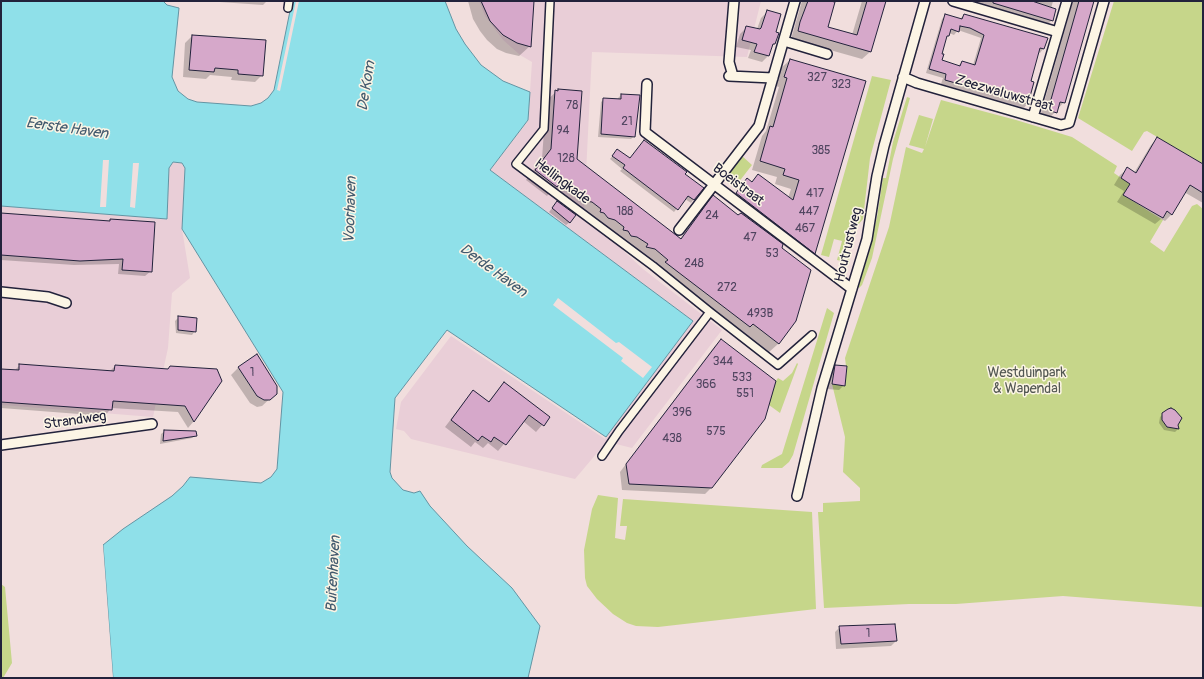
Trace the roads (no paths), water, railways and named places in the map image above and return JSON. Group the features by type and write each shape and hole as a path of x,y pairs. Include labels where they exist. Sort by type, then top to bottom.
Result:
{"street":[{"name":"Hellingkade","path":"550,1 544,129 516,164 653,266 778,365 812,335"},
{"path":"734,1 729,62 730,76 773,78"},
{"path":"679,230 760,126 795,1"},
{"name":"Houtrustweg","path":"797,496 822,388 867,239 879,168 925,1"},
{"path":"953,1 1058,32"},
{"path":"1033,117 1067,1"},
{"name":"Zeezwaluwstraat","path":"903,77 917,83 1061,125 1069,122 1104,1"},
{"path":"784,41 827,54"},
{"name":"Boeistraat","path":"648,84 645,132 852,289"},
{"path":"1,292 48,297 66,303"},
{"path":"602,456 619,431 710,312"},
{"name":"Strandweg","path":"1,445 152,424"}],"water":[{"path":"1,1 163,1 167,5 179,8 172,77 178,91 188,99 197,102 251,106 261,103 268,98 274,90 292,1 445,1 456,29 481,65 503,81 530,92 528,120 490,170 693,321 606,437 447,330 395,398 390,472 392,478 403,490 414,493 420,491 430,506 467,546 512,588 540,626 528,678 113,678 103,545 123,529 172,496 190,477 261,483 271,477 277,469 283,392 182,229 185,168 182,163 173,162 169,168 167,219 1,206"}],"water label":[{"name":"De Kom","path":"367,86"},
{"name":"Eerste Haven","path":"67,129"},
{"name":"Voorhaven","path":"351,210"},
{"name":"Derde Haven","path":"493,271"},
{"name":"Buitenhaven","path":"334,574"}],"park label":[{"name":"Westduinpark & Wapendal","path":"1027,382"}]}
